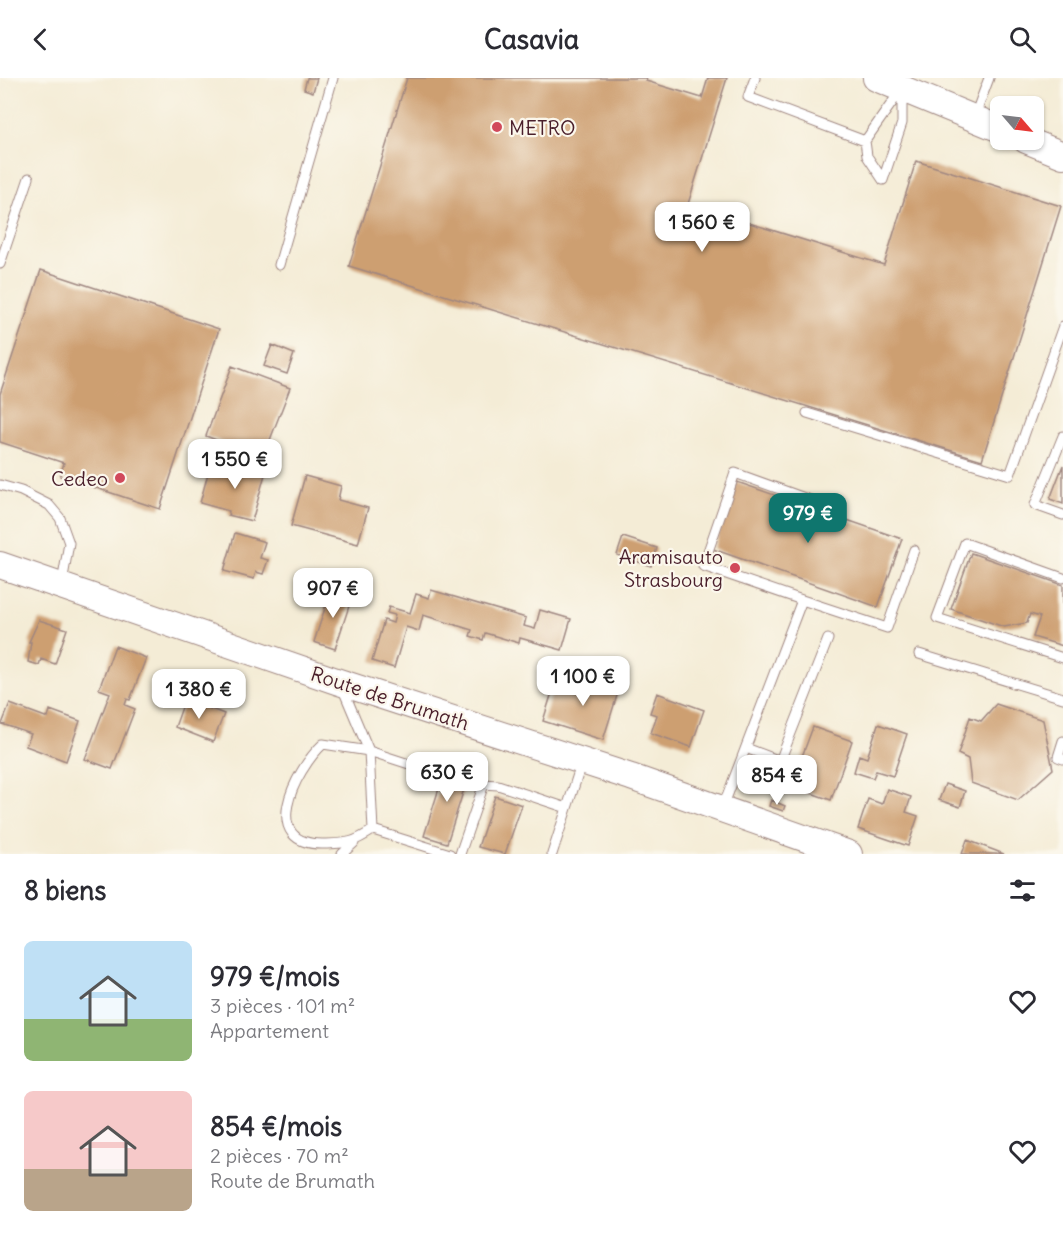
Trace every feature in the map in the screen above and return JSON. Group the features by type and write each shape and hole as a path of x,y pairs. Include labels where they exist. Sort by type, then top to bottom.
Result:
{"main road":[{"path":"876,78 912,90 990,125"},
{"path":"1044,147 1063,155"},
{"name":"Route de Brumath","path":"0,565 339,682 582,761 849,854"}],"lane":[{"path":"279,265 333,78"},
{"path":"755,78 748,97 865,141"},
{"path":"974,118 989,78"},
{"path":"865,141 867,156 883,180 912,90"},
{"path":"865,141 912,90"},
{"path":"0,264 29,178"},
{"path":"807,413 1010,476 1063,326"},
{"path":"1063,436 1035,505 1063,515"},
{"path":"813,501 735,473 703,566 887,628 914,550"},
{"path":"0,485 21,491 49,505 60,518 69,543 62,585 25,561"},
{"path":"1063,578 965,543 938,618 1063,658"},
{"path":"722,809 802,600"},
{"path":"746,748 780,761 828,639"},
{"path":"919,654 1063,698"},
{"path":"339,682 369,751 373,830"},
{"path":"1063,741 1058,758 1063,759"},
{"path":"354,843 305,844 293,837 287,825 285,812 304,764 322,744 369,751 443,775"},
{"path":"552,854 582,761"},
{"path":"466,783 498,785 567,808"},
{"path":"460,854 484,784"},
{"path":"342,854 373,830"},
{"path":"373,830 450,854"}],"building":[{"path":"307,78 317,78 313,92 304,89"},
{"path":"407,78 647,78 646,81 702,98 708,78 727,78 688,204 884,265 916,161 1061,206 982,460 349,266"},
{"path":"41,270 219,329 160,509 60,476 64,463 0,442 0,394"},
{"path":"272,345 294,354 287,374 264,366"},
{"path":"232,366 290,388 263,458 206,436"},
{"path":"245,461 267,467 252,521 228,515 229,511 200,503 210,466 241,474"},
{"path":"1063,465 1063,504 1050,499"},
{"path":"305,476 341,486 338,500 368,508 358,544 291,526"},
{"path":"737,482 902,539 878,607 713,549"},
{"path":"235,533 265,542 260,558 268,560 263,574 256,572 254,579 224,571"},
{"path":"623,537 657,548 651,566 617,555"},
{"path":"971,553 1063,585 1063,646 1033,637 1040,617 1030,614 1027,623 1004,627 951,609"},
{"path":"327,589 352,597 335,649 314,642 327,602 323,601"},
{"path":"431,590 526,618 524,626 535,629 540,610 571,619 562,650 520,638 519,643 485,633 483,640 470,636 472,630 423,615 419,631 406,627 394,668 372,661 384,620 393,623 395,615 387,613 389,607 410,613 416,594 429,598"},
{"path":"39,620 67,629 55,664 41,659 39,665 28,662 31,642 29,642"},
{"path":"115,646 146,658 130,700 127,699 125,705 135,709 112,769 85,759 110,693 99,689"},
{"path":"582,674 620,686 603,740 543,721 554,686 576,693"},
{"path":"657,693 704,710 691,747 651,733 657,715 650,713"},
{"path":"185,699 224,714 213,742 175,727"},
{"path":"10,704 48,718 50,710 80,721 66,761 26,746 31,734 2,724"},
{"path":"996,704 1043,720 1053,769 1018,800 971,783 968,759 958,754 970,717 981,721"},
{"path":"878,724 907,734 893,776 876,771 873,778 854,772 859,755 867,758"},
{"path":"813,727 852,741 831,800 791,786"},
{"path":"447,763 470,770 447,843 424,836"},
{"path":"945,784 965,791 960,807 939,800"},
{"path":"887,789 911,797 906,812 918,816 908,846 858,829 868,799 882,804"},
{"path":"495,796 522,805 505,854 478,847"},
{"path":"771,800 785,806 783,811 769,806"},
{"path":"967,840 1004,854 962,854"}],"place":[{"name":"METRO","path":"497,127"},
{"name":"Cedeo","path":"120,478"},
{"name":"Aramisauto Strasbourg","path":"735,568"}]}
